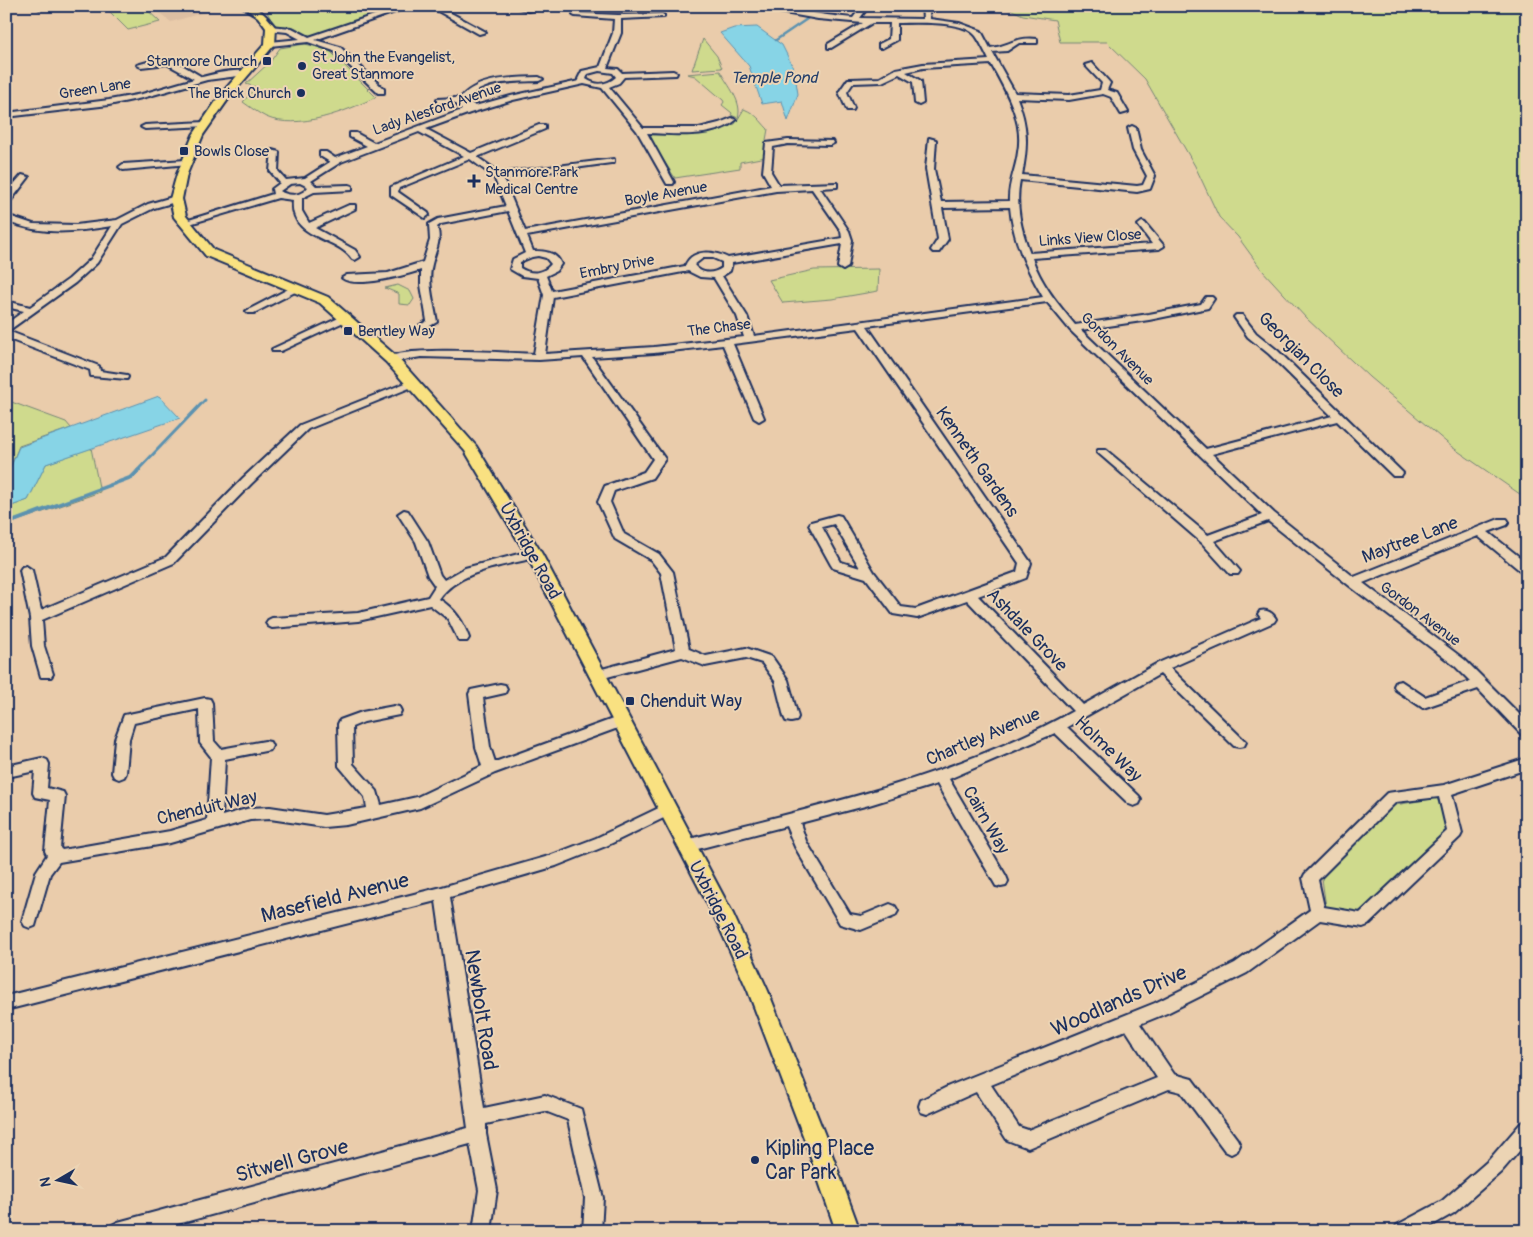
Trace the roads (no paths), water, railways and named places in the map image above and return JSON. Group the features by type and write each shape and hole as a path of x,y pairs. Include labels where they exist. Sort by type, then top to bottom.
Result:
{"main road":[{"path":"176,198 186,162 205,124 225,96 270,44 271,28 261,15 246,6"},
{"name":"Uxbridge Road","path":"176,198 183,223 210,253 324,300 391,359 471,449 534,554 726,920 758,991 815,1138 848,1231"}],"street":[{"path":"270,44 308,40 409,6"},
{"path":"432,6 482,32"},
{"path":"516,6 528,10 545,6"},
{"name":"Gordon Avenue","path":"748,6 791,10 855,20 927,21 957,24 971,28 978,33 1012,96 1020,116 1023,132 1023,150 1012,204 1016,228 1026,256 1049,299 1073,328 1270,516 1355,584 1460,663 1527,731"},
{"path":"855,20 866,6"},
{"path":"925,6 927,21"},
{"path":"575,14 618,17 662,16"},
{"path":"603,69 617,33 618,17"},
{"path":"831,46 870,21"},
{"path":"882,46 893,40 894,22"},
{"path":"271,28 289,30 308,40 337,48 381,91"},
{"path":"988,50 1004,49 1012,42 1034,41"},
{"path":"141,65 155,62 171,62 201,80"},
{"path":"850,108 843,92 851,82 882,80 899,71 923,66 994,62"},
{"path":"1089,65 1106,83 1103,91"},
{"path":"620,76 618,81 604,86 591,85 582,79 585,73 603,69 615,71 620,76 672,73"},
{"path":"899,71 917,81 919,103"},
{"name":"Green Lane","path":"6,115 81,107 142,96 229,73 246,72"},
{"path":"471,110 462,100 473,91 504,81 541,76 539,82 546,90"},
{"name":"Lady Alesford Avenue","path":"298,197 306,194 309,185 336,162 372,146 471,110 584,82"},
{"path":"604,86 641,130 670,182"},
{"path":"1012,96 1069,98 1103,91 1114,95 1124,112"},
{"path":"1069,98 1075,108"},
{"path":"440,101 456,100 471,110"},
{"path":"641,130 677,131 707,129 726,124 732,120"},
{"path":"145,127 205,124"},
{"path":"425,215 394,193 395,187 542,127"},
{"path":"1016,177 1137,189 1147,187 1151,176 1137,150 1132,128"},
{"path":"420,129 472,157 498,176 530,254"},
{"path":"353,135 372,146"},
{"path":"932,140 930,169 943,239 936,250"},
{"path":"776,188 767,172 769,145 788,142 830,143"},
{"path":"275,152 274,171 284,183"},
{"path":"323,154 336,162"},
{"path":"498,176 611,161"},
{"path":"124,167 186,162"},
{"path":"6,201 25,176"},
{"path":"278,195 276,189 284,183 294,180 309,185 350,188"},
{"name":"Boyle Avenue","path":"523,234 776,188 834,185"},
{"path":"814,187 845,231 847,240 843,267"},
{"path":"183,223 278,195 288,198 298,197 297,211 304,222 309,227 352,252 355,257"},
{"path":"6,218 20,226 50,229 80,228 119,222 151,206 176,198"},
{"path":"938,205 1012,204"},
{"path":"309,227 352,207"},
{"path":"425,325 432,322 427,290 427,264 434,250 435,232 432,226 438,222 510,208"},
{"path":"6,329 30,310 72,282 94,261 119,222"},
{"name":"Links View Close","path":"1026,256 1159,246 1142,225"},
{"path":"727,262 727,268 716,274 701,275 690,268 691,261 702,256 715,255 727,262 847,240"},
{"path":"530,254 545,254 555,261 554,268 541,275 526,275 515,269 516,261 530,254"},
{"path":"347,278 385,277 411,271 427,264"},
{"name":"Embry Drive","path":"549,295 690,268"},
{"path":"716,274 742,316 750,339"},
{"path":"539,357 549,295 541,275"},
{"path":"251,311 296,288"},
{"name":"The Chase","path":"391,359 421,354 539,357 654,350 1049,299"},
{"path":"1073,328 1150,317 1205,306 1209,299"},
{"path":"6,304 30,310"},
{"name":"Georgian Close","path":"1239,317 1252,335 1273,352 1397,473"},
{"path":"277,349 345,318"},
{"name":"Kenneth Gardens","path":"861,324 1025,562 1022,575 969,595"},
{"path":"6,334 95,368 95,374 123,377"},
{"path":"727,342 759,418"},
{"path":"586,355 659,459 648,475 609,489 604,502 619,536 655,557 667,572 683,652"},
{"path":"36,618 170,560 247,481 304,427 413,384"},
{"name":"Georgian Close","path":"1202,453 1269,437 1339,417"},
{"path":"1102,452 1206,540 1234,570"},
{"path":"404,514 422,542 434,576 442,586"},
{"path":"1206,540 1270,516"},
{"name":"Ashdale Grove","path":"870,575 838,565 815,525 837,519 870,575 897,611 917,614 969,595 1082,712"},
{"name":"Maytree Lane","path":"1355,584 1359,579 1503,522"},
{"path":"1480,532 1527,570"},
{"path":"272,623 358,617 432,600 442,586 469,571 534,554"},
{"path":"26,570 36,618 39,654 46,674"},
{"path":"432,600 448,610 457,620 463,638"},
{"name":"Chartley Avenue","path":"686,846 869,799 940,777 1057,726 1161,667 1270,619 1264,614"},
{"path":"596,675 683,652 705,661 746,653 767,660 781,680 791,717"},
{"path":"1161,667 1238,742"},
{"path":"1401,686 1423,703 1480,683"},
{"path":"490,769 483,747 476,694 500,689"},
{"path":"119,773 122,739 130,719 204,702 207,743 218,755 214,822"},
{"path":"375,811 372,795 346,766 345,724 362,717 394,712"},
{"name":"Chenduit Way","path":"56,854 60,856 170,837 214,822 250,814 270,813 324,821 420,802 490,769 621,721"},
{"name":"Holme Way","path":"1057,726 1134,800"},
{"path":"218,755 265,746"},
{"path":"1444,791 1454,833 1363,920 1318,913 1310,878 1392,797 1444,791 1527,763"},
{"path":"12,770 42,764 40,793 58,796 52,850 56,854 43,872 30,921"},
{"name":"Cairn Way","path":"940,777 1001,881"},
{"name":"Masefield Avenue","path":"6,1003 442,893 551,862 601,842 667,810"},
{"path":"791,819 800,843 845,919 861,923 890,911"},
{"name":"Newbolt Road","path":"442,893 488,1190 482,1231"},
{"name":"Woodlands Drive","path":"927,1106 955,1092 980,1084 1128,1020 1161,1008 1241,968 1318,913"},
{"path":"1128,1020 1169,1081"},
{"path":"980,1084 1013,1134 1028,1139 1169,1081 1186,1085 1231,1145"},
{"name":"Sitwell Grove","path":"118,1231 477,1126 545,1103 575,1115 594,1198 592,1231"},
{"path":"1403,1231 1448,1207 1495,1166 1527,1130"}],"water":[{"name":"Temple Pond","path":"757,27 782,45 794,69 798,94 788,121 782,101 762,104 749,66 720,33 734,28"},
{"path":"159,396 180,418 46,464 28,500 6,508 6,478 19,447"}],"waterway":[{"path":"813,15 822,6"},
{"path":"776,40 807,19"},
{"path":"137,471 205,400"},
{"path":"6,524 132,477 139,470"}],"place":[{"name":"Stanmore Church","path":"267,61"},
{"name":"St John the Evangelist, Great Stanmore","path":"302,66"},
{"name":"The Brick Church","path":"301,93"},
{"name":"Bowls Close","path":"184,151"},
{"name":"Stanmore Park Medical Centre","path":"474,181"},
{"name":"Bentley Way","path":"348,331"},
{"name":"Chenduit Way","path":"630,701"},
{"name":"Kipling Place Car Park","path":"755,1160"}]}
